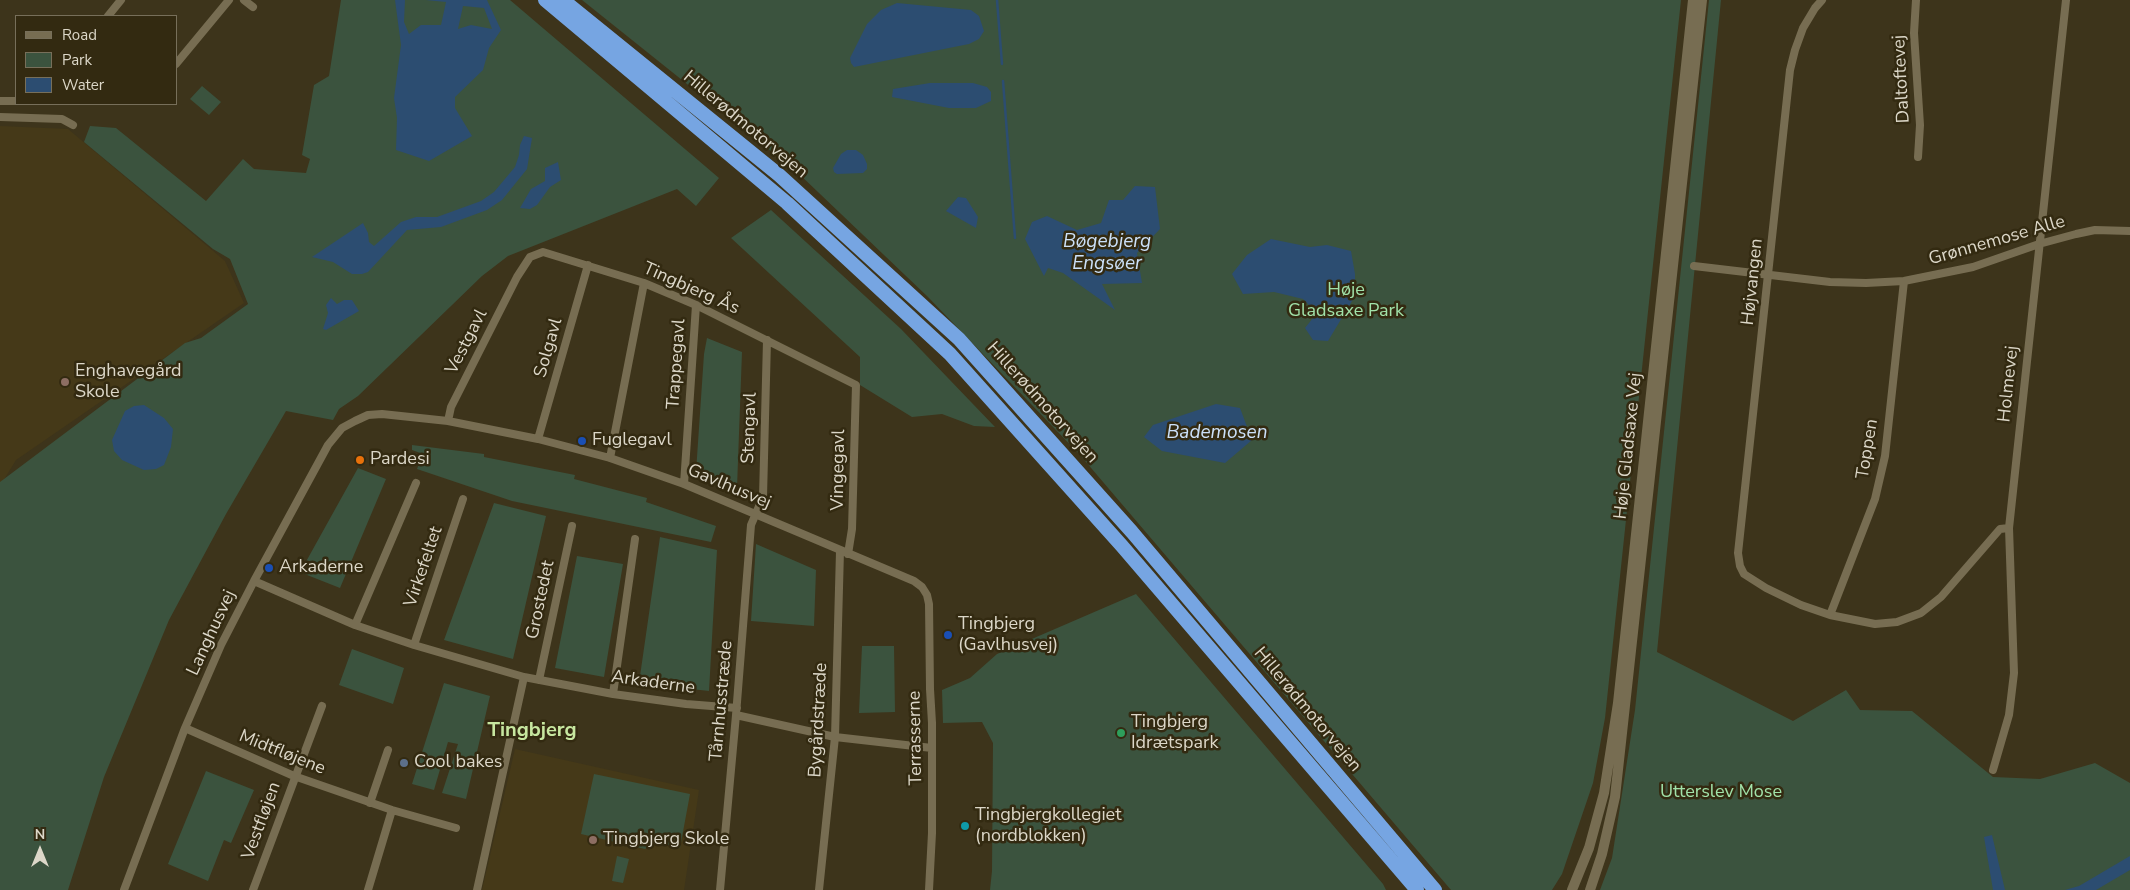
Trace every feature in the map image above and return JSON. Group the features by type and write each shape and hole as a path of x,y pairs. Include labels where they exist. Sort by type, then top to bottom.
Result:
{"highway":[{"name":"Hillerødmotorvejen","path":"545,0 787,203 950,354 1122,546 1417,890"},
{"name":"Hillerødmotorvejen","path":"563,0 778,175 959,339 1132,532 1434,890"}],"street":[{"path":"109,15 122,0"},
{"path":"178,62 229,0"},
{"path":"244,0 253,7"},
{"name":"Høje Gladsaxe Vej","path":"1572,890 1589,848 1604,793 1618,703 1693,0"},
{"name":"Høje Gladsaxe Vej","path":"1590,890 1602,854 1615,797 1702,0"},
{"name":"Højvangen","path":"1822,0 1803,28 1790,70 1738,553 1740,566 1744,574 1766,588 1801,605 1830,615"},
{"name":"Daltoftevej","path":"1916,0 1914,33 1920,125 1918,157"},
{"name":"Holmevej","path":"1993,770 2009,715 2014,673 2009,528 2066,0"},
{"path":"0,101 15,102"},
{"path":"0,117 62,120 73,125"},
{"name":"Grønnemose Alle","path":"1694,266 1830,282 1904,281 1973,267 2039,244 2095,230 2130,231"},
{"name":"Tingbjerg Ås","path":"517,277 525,262 536,253 544,252 644,283 696,305 856,386"},
{"name":"Solgavl","path":"538,438 588,265"},
{"name":"Vestgavl","path":"448,421 451,407 517,277"},
{"name":"Toppen","path":"1830,615 1875,499 1885,456 1904,281"},
{"path":"610,458 644,283"},
{"name":"Trappegavl","path":"684,484 696,305"},
{"name":"Stengavl","path":"756,515 763,497 767,340"},
{"name":"Vingegavl","path":"844,553 852,529 856,386"},
{"name":"Gavlhusvej","path":"368,416 382,414 448,421 538,438 610,458 684,484 914,581 922,587"},
{"name":"Langhusvej","path":"124,890 185,728 221,645 328,445 342,428 368,416"},
{"path":"355,624 416,483"},
{"name":"Virkefeltet","path":"414,645 462,499"},
{"name":"Tårnhusstræde","path":"720,890 751,525 756,515"},
{"name":"Grostedet","path":"539,680 572,526"},
{"path":"1830,615 1875,624 1897,622 1921,613 1941,597 2000,529 2009,528"},
{"path":"613,694 635,539"},
{"name":"Bygårdstræde","path":"819,890 835,737 844,553"},
{"name":"Arkaderne","path":"254,581 355,624 414,645 524,677 613,694 736,712 835,737 932,748"},
{"name":"Terrasserne","path":"922,587 927,595 929,604 932,748 932,833 929,890"},
{"path":"477,890 524,677"},
{"name":"Vestfløjen","path":"253,890 294,776 322,706"},
{"name":"Midtfløjene","path":"185,728 294,776 392,810 456,828"},
{"path":"370,802 388,750"},
{"path":"368,890 392,810"}],"shaded area":[{"name":"Enghavegård Skole","path":"0,126 68,129 225,261 244,303 16,460 0,486"},
{"name":"Tingbjerg Skole","path":"515,749 699,790 684,890 482,890"}],"green space":[{"path":"341,0 510,0 719,178 696,206 677,189 508,256 482,276 358,396 339,409 333,420 286,411 226,514 169,620 104,777 68,890 0,890 0,482 185,343 201,338 248,304 230,259 213,249 84,142 90,126 116,128 206,201 243,159 254,169 306,173 310,159 302,155 314,85 329,76"},
{"name":"Høje Gladsaxe Park","path":"582,0 1681,0 1605,718 1593,783 1562,874 1552,890 1451,890 1080,455 928,297 797,172"},
{"name":"Utterslev Mose","path":"1709,0 1721,0 1657,652 1793,721 1846,690 1860,710 1912,711 1993,777 2040,779 2095,763 2130,783 2130,890 1600,890 1612,858 1635,710"},
{"path":"202,86 221,102 209,115 190,99"},
{"path":"771,210 901,329 995,427 974,426 942,414 912,417 860,385 860,357 731,238"},
{"path":"707,338 742,352 737,488 696,472 704,354"},
{"path":"412,445 484,454 484,457 575,475 574,479 647,498 646,502 716,526 711,542 512,501 417,469 423,454 412,450"},
{"path":"358,468 386,479 340,588 302,573 305,569 303,567"},
{"path":"494,503 546,516 513,659 444,640"},
{"path":"660,537 717,550 709,691 639,683"},
{"path":"756,544 816,570 814,626 751,621"},
{"path":"577,556 623,564 604,677 555,668"},
{"name":"Tingbjerg Idrætspark","path":"1136,594 1383,884 1386,890 990,890 992,871 993,743 982,722 943,723 942,690 970,678 997,654"},
{"path":"862,646 894,646 895,712 859,713"},
{"path":"352,649 404,668 393,704 339,685"},
{"path":"444,683 490,696 466,799 442,793 458,744 448,742 434,790 412,784"},
{"path":"206,771 254,790 231,843 224,840 208,881 168,864"},
{"path":"594,774 690,794 680,848 656,842 645,849 581,834"},
{"path":"617,856 629,859 623,883 612,881"}],"water":[{"path":"395,0 405,0 404,22 409,34 421,25 441,25 446,2 426,0 487,0 501,30 489,48 483,70 455,97 455,108 472,136 429,161 396,150 397,118 394,98 401,45","holes":["463,6 484,8 492,29 471,25 458,29"]},
{"path":"897,3 971,10 979,16 984,31 979,39 969,44 854,67 850,58 867,24 881,10"},
{"path":"930,83 973,83 987,87 991,92 991,101 976,108 949,108 892,97 893,89"},
{"path":"524,136 532,138 527,169 502,200 487,210 441,227 407,230 368,272 362,274 352,274 333,262 312,257 363,223 368,233 369,242 374,246 401,222 416,217 437,217 481,201 494,192 515,167"},
{"path":"847,150 856,150 863,155 867,169 863,173 837,174 834,172 833,168 841,154"},
{"path":"558,162 561,180 550,187 537,205 530,209 520,208 531,189 545,181 545,168"},
{"name":"Bøgebjerg Engsøer","path":"1135,186 1155,187 1160,229 1137,253 1142,283 1102,284 1115,310 1063,273 1048,268 1044,276 1025,239 1032,222 1047,216 1077,230 1101,223 1109,200 1123,200"},
{"path":"958,197 966,198 978,217 976,228 946,211"},
{"path":"1271,239 1310,247 1327,245 1351,251 1355,274 1355,296 1328,341 1313,340 1305,328 1317,313 1303,299 1274,292 1243,294 1232,274 1247,255"},
{"path":"331,298 337,304 344,300 352,300 359,311 326,330 323,329 328,313 326,305"},
{"name":"Bademosen","path":"1216,404 1240,408 1252,440 1225,463 1162,451 1144,437 1153,425"},
{"path":"144,405 164,418 173,429 171,447 164,465 156,469 144,470 122,460 114,451 112,440 125,411 134,406"},
{"path":"1992,835 2005,890 1993,890 1984,837"},
{"path":"2130,856 2130,870 2096,890 2065,890 2079,886"}],"waterway":[{"path":"997,0 1002,64"},
{"path":"1003,81 1015,238"}],"place":[{"name":"Enghavegård Skole","path":"65,382"},
{"name":"Fuglegavl","path":"582,441"},
{"name":"Pardesi","path":"360,460"},
{"name":"Arkaderne","path":"269,568"},
{"name":"Tingbjerg (Gavlhusvej)","path":"948,635"},
{"name":"Tingbjerg Idrætspark","path":"1121,733"},
{"name":"Cool bakes","path":"404,763"},
{"name":"Tingbjergkollegiet (nordblokken)","path":"965,826"},
{"name":"Tingbjerg Skole","path":"593,840"}],"district":[{"name":"Tingbjerg","path":"532,731"}]}
